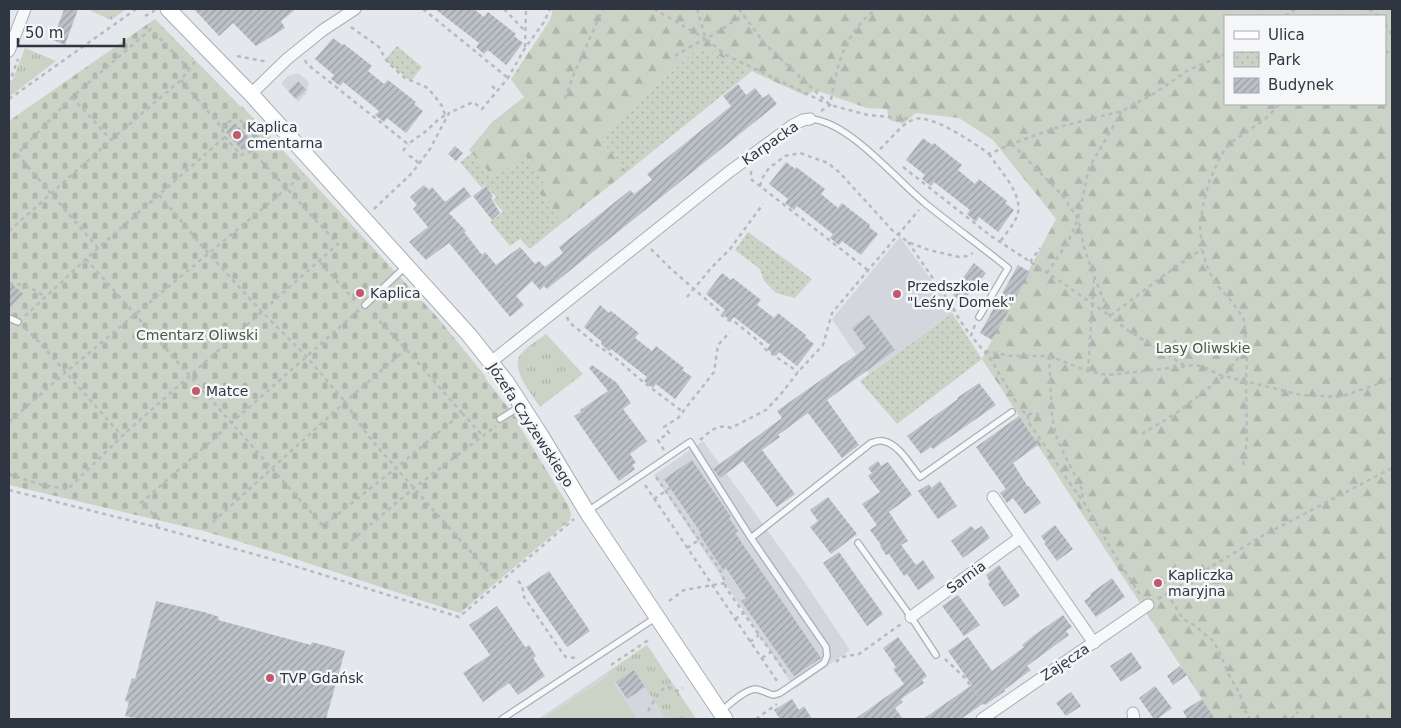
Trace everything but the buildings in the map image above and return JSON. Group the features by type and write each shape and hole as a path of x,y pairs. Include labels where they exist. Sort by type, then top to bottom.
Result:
{"street":[{"path":"9,51 25,9"},
{"path":"250,94 323,30 355,9"},
{"name":"Józefa Czyżewskiego","path":"159,10 250,94 470,336 491,362 522,405 587,512 723,715"},
{"name":"Karpacka","path":"491,362 729,172 793,125 810,119"},
{"path":"993,498 1094,643"},
{"name":"Sarnia","path":"911,617 1021,538"},
{"name":"Zajęcza","path":"986,716 1148,605"}],"lane":[{"name":"Karpacka","path":"810,119 820,120 846,134 875,156 925,203 1008,268 979,317"},
{"path":"365,305 406,266"},
{"path":"9,318 18,322"},
{"path":"500,419 522,405"},
{"path":"750,538 871,443 881,440 890,443 897,448 920,477 1012,412"},
{"path":"587,512 690,442 693,446 750,538 826,648 827,656 824,663 792,681 774,695 756,689 748,692 735,700 723,715"},
{"path":"858,543 934,652"},
{"path":"502,719 657,616"}],"path":[{"path":"9,100 136,9"},
{"path":"423,9 508,78"},
{"path":"504,9 525,31"},
{"path":"525,48 526,9"},
{"path":"403,151 408,144 445,115 473,102 482,109 508,78 525,48 544,22 550,9"},
{"path":"564,99 603,9"},
{"path":"654,9 706,39 726,55 830,105 868,115 920,118 956,131 989,154 1014,191 1018,205 1017,216 1000,242"},
{"path":"697,9 706,39"},
{"path":"739,9 764,43 830,105"},
{"path":"810,119 830,105 844,48 853,32 876,9"},
{"path":"675,56 744,15"},
{"path":"347,25 379,47 386,60 400,74 426,87 442,106 445,115"},
{"path":"98,248 17,154 72,97 150,29 189,70"},
{"path":"307,53 305,62 307,64 408,144"},
{"path":"989,154 1055,128 1122,112 1156,93 1187,71 1224,54"},
{"path":"237,56 282,64"},
{"path":"9,231 110,140 181,80 198,58"},
{"path":"181,80 222,128 225,137 241,155 252,151 270,132"},
{"path":"492,86 497,91"},
{"path":"72,97 110,140"},
{"path":"1243,465 1247,441 1244,320 1208,270 1202,249 1200,225 1209,182 1220,157 1230,144 1266,119 1279,105"},
{"path":"1048,273 1068,242 1078,219 1089,168 1122,112"},
{"path":"373,210 412,173 430,149 449,113"},
{"path":"222,128 236,116 261,142"},
{"path":"875,156 913,119"},
{"path":"122,436 39,342 18,322 98,248 225,137"},
{"path":"1012,144 1063,196 1078,219 1083,244 1110,316"},
{"path":"9,473 42,485 68,489 122,436 338,244 252,151"},
{"path":"760,186 763,177 770,168 785,156 800,153 828,163 840,173 892,230 908,242 929,250 959,257 967,256 974,252 991,236"},
{"path":"410,156 419,164"},
{"path":"752,167 750,171 751,178 869,271"},
{"path":"902,167 991,236 1110,316 1129,332 1186,366"},
{"path":"9,422 66,372 307,172"},
{"path":"159,195 209,254 262,312 306,356 345,402 369,437 494,578"},
{"path":"687,297 730,249 763,204"},
{"path":"693,446 717,427 725,426 731,428 766,410 823,345 832,314 917,213"},
{"path":"908,242 971,336 990,358 1017,404"},
{"path":"650,248 663,262 718,310 720,314 735,322 763,345 765,349 798,372"},
{"path":"1030,262 1040,248"},
{"path":"1110,316 1202,249"},
{"path":"86,259 323,526 462,412"},
{"path":"156,527 159,519 141,503 361,307 320,262"},
{"path":"1088,372 1094,276"},
{"path":"9,284 24,285 45,297"},
{"path":"365,305 406,348 482,435"},
{"path":"568,311 569,322 683,412"},
{"path":"971,336 979,317"},
{"path":"669,433 664,427 678,418 714,372 718,345 730,332"},
{"path":"1142,434 1175,414 1224,376 1246,347"},
{"path":"213,522 406,348"},
{"path":"984,351 1012,356 1050,356 1088,372 1108,375 1196,365 1224,376 1301,395 1340,397 1392,379"},
{"path":"1050,356 1052,417 1057,440 1082,489 1083,501"},
{"path":"1020,409 1028,414 1039,414"},
{"path":"1028,414 1028,422 1083,501 1116,557 1148,605 1262,536 1392,468"},
{"path":"344,546 414,488 498,424 500,419"},
{"path":"642,482 780,685 792,681 726,588 722,573 654,474"},
{"path":"654,499 670,488"},
{"path":"9,490 156,527 275,560 459,617 573,520"},
{"path":"687,548 699,540"},
{"path":"518,581 522,585 524,597 563,654 566,657 579,658"},
{"path":"669,601 684,590 725,584"},
{"path":"1167,594 1183,618 1212,640 1218,649 1229,675 1240,694 1249,719"},
{"path":"735,619 744,613"},
{"path":"842,657 859,654 911,617"},
{"path":"750,642 759,635"},
{"path":"611,665 650,639"},
{"path":"761,658 771,652"},
{"path":"934,652 942,656 965,678 986,716"},
{"path":"648,711 664,688 668,687 677,691 683,688"},
{"path":"756,719 770,709"},
{"path":"1291,719 1298,712"}],"shaded area":[{"path":"298,73 309,82 306,94 298,102 281,83 288,76"},
{"name":"Przedszkole \"Leśny Domek\"","path":"900,237 954,311 869,374 832,319"},
{"path":"703,441 801,577 850,650 795,689 654,475"},
{"path":"647,645 696,719 538,719"}],"green space":[{"path":"92,9 126,9 111,20 91,11"},
{"name":"Lasy Oliwskie","path":"553,9 1392,9 1392,719 1215,719 982,359 1056,219 993,140 959,118 916,113 903,124 889,120 887,109 867,108 815,90 806,96 699,47 599,138 627,172 562,223 536,189 525,156 494,178 469,150 492,122 524,97 511,79 550,20"},
{"name":"Cmentarz Oliwski","path":"155,19 242,106 437,317 486,377 517,419 569,507 570,520 460,613 204,531 9,485 9,121"},
{"path":"397,46 422,67 411,81 385,60"},
{"path":"699,47 752,71 627,172 599,138"},
{"path":"25,48 56,61 9,97 9,89"},
{"path":"472,153 494,178 525,155 546,180 536,189 562,223 530,249 520,239 510,246 490,222 503,212 493,200 496,197 485,185 482,188 460,162"},
{"path":"748,232 812,279 795,298 776,293 764,281 760,269 735,250"},
{"path":"952,313 982,359 897,424 860,381"},
{"path":"546,334 583,374 540,407 523,381 518,360 527,348"},
{"path":"647,645 696,719 666,719 634,670 614,683 607,673"},
{"path":"609,676 637,719 543,719"}],"place":[{"name":"Kaplica cmentarna","path":"237,135"},
{"name":"Kaplica","path":"360,293"},
{"name":"Przedszkole \"Leśny Domek\"","path":"897,294"},
{"name":"Matce","path":"196,391"},
{"name":"Kapliczka maryjna","path":"1158,583"},
{"name":"TVP Gdańsk","path":"270,678"}]}
